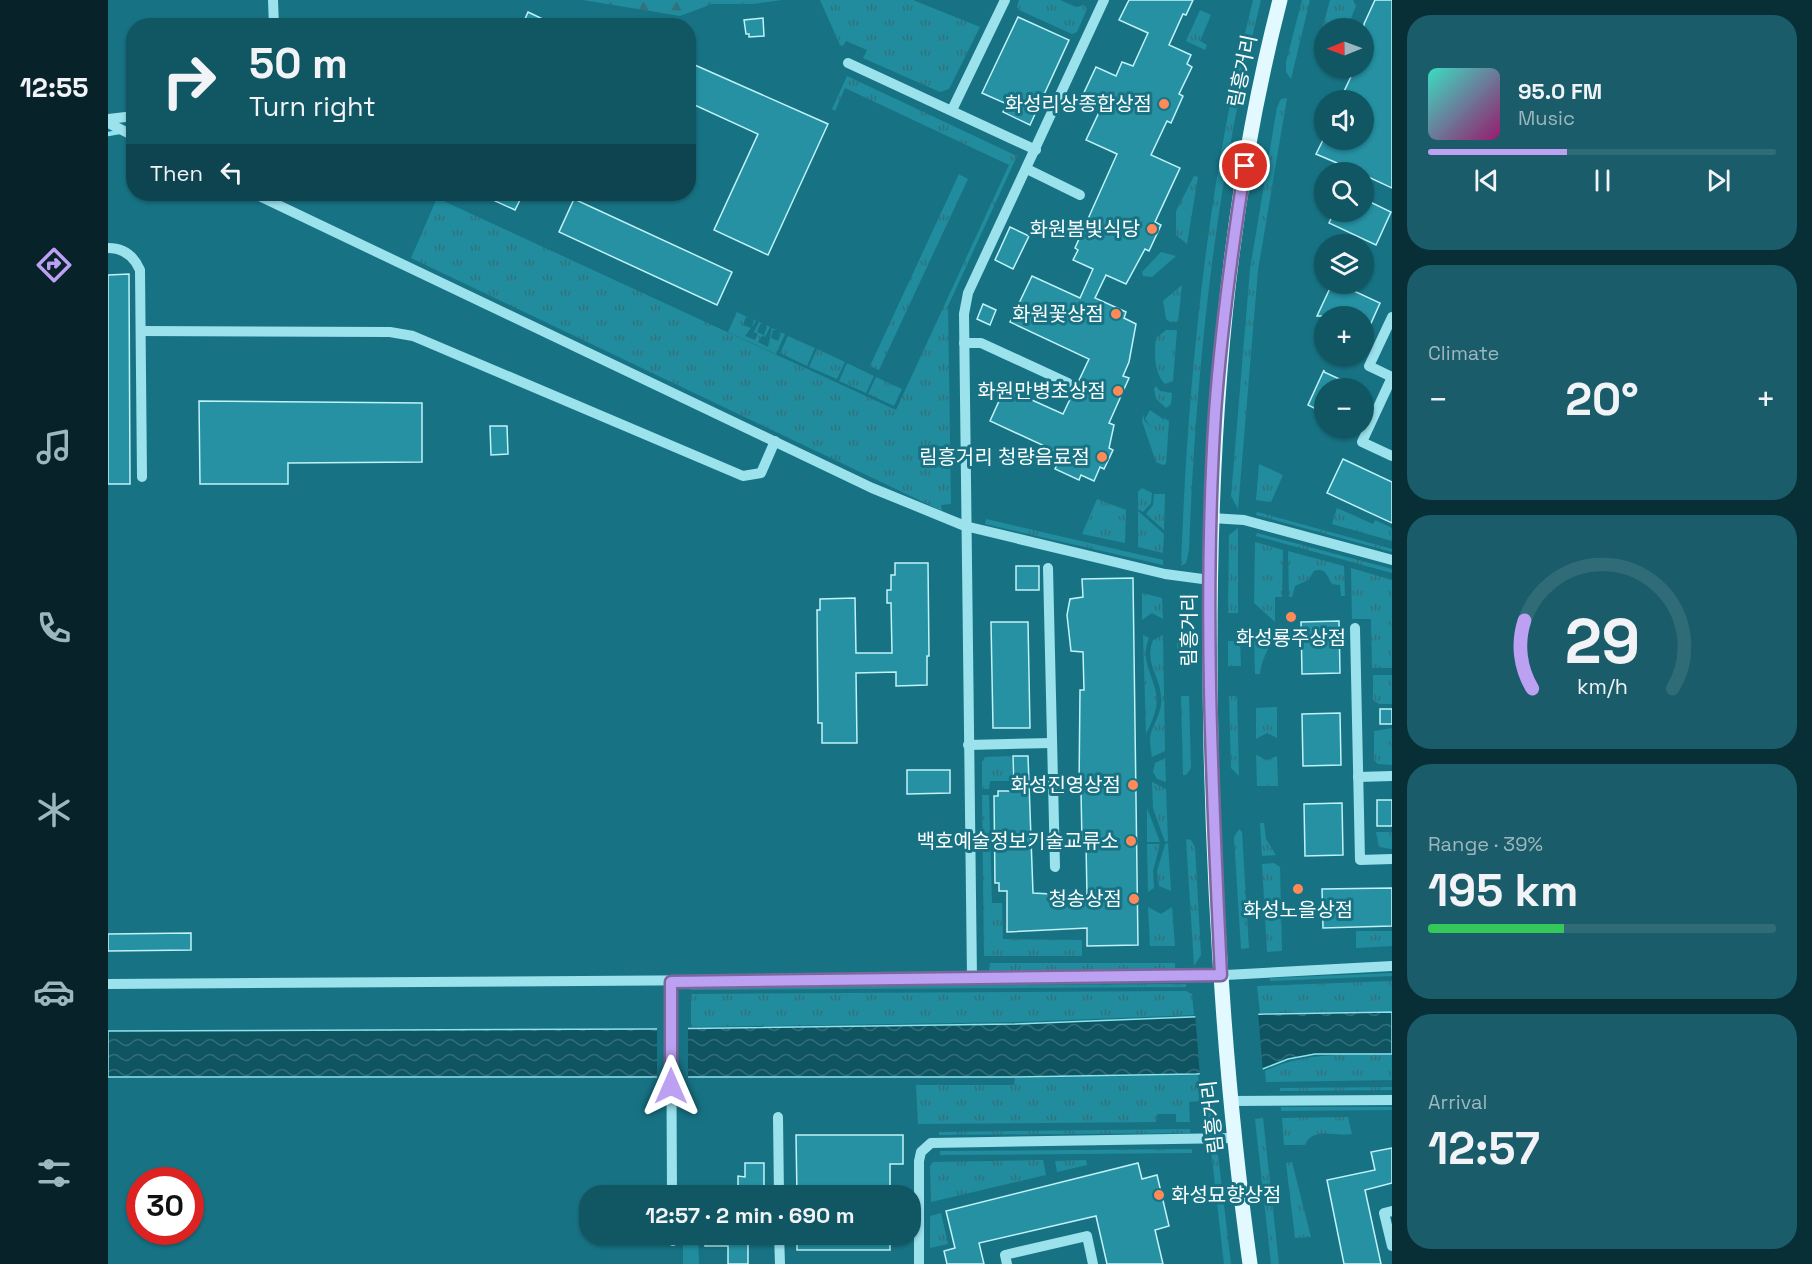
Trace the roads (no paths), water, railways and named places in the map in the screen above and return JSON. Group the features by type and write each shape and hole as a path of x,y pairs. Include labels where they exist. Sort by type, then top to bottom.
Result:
{"main road":[{"name":"림흥거리","path":"1250,1264 1228,1081 1213,829 1211,518 1215,414 1231,262 1248,148 1280,0"}],"street":[{"path":"273,0 274,18"},
{"path":"952,110 1005,0"},
{"path":"972,978 964,314 968,292 1104,0"},
{"path":"848,63 1036,150"},
{"path":"109,122 126,118"},
{"path":"109,122 126,132"},
{"path":"1027,169 1080,195"},
{"path":"270,201 872,488 965,526 1165,574 1210,580"},
{"path":"108,248 123,251 131,256 140,270 142,477"},
{"path":"1392,317 1369,366 1392,377 1362,442 1392,456"},
{"path":"141,331 390,332 413,336 743,476 761,473 775,441"},
{"path":"964,343 981,343 1068,383"},
{"path":"1211,518 1244,520 1392,560"},
{"path":"1048,568 1055,867"},
{"path":"1355,628 1360,860 1392,859"},
{"path":"968,745 1052,743"},
{"path":"1358,777 1392,776"},
{"path":"108,984 671,982 1221,975 1392,966"},
{"path":"671,982 672,1185"},
{"path":"1231,1101 1392,1100"},
{"path":"778,1117 779,1185"},
{"path":"919,1264 919,1161 921,1152 931,1143 1235,1138"},
{"path":"1392,1212 1384,1213 1392,1246"},
{"path":"1007,1264 1005,1255 1087,1236 1092,1264"},
{"path":"779,1245 780,1264"}],"water":[{"path":"1392,1012 1392,1054 1315,1054 1288,1059 1260,1070 1196,1074 1016,1077 108,1077 108,1031 652,1029 1015,1024 1266,1014"}],"waterway":[{"path":"108,134 119,132"}],"place":[{"name":"화성리상종합상점","path":"1164,104"},
{"name":"화원봄빛식당","path":"1152,229"},
{"name":"화원꽃상점","path":"1116,314"},
{"name":"화원만병초상점","path":"1118,391"},
{"name":"림흥거리 청량음료점","path":"1102,457"},
{"name":"화성룡주상점","path":"1291,617"},
{"name":"화성진영상점","path":"1133,785"},
{"name":"백호예술정보기술교류소","path":"1131,841"},
{"name":"화성노을상점","path":"1298,889"},
{"name":"청송상점","path":"1134,899"},
{"name":"화성묘향상점","path":"1159,1195"}]}
